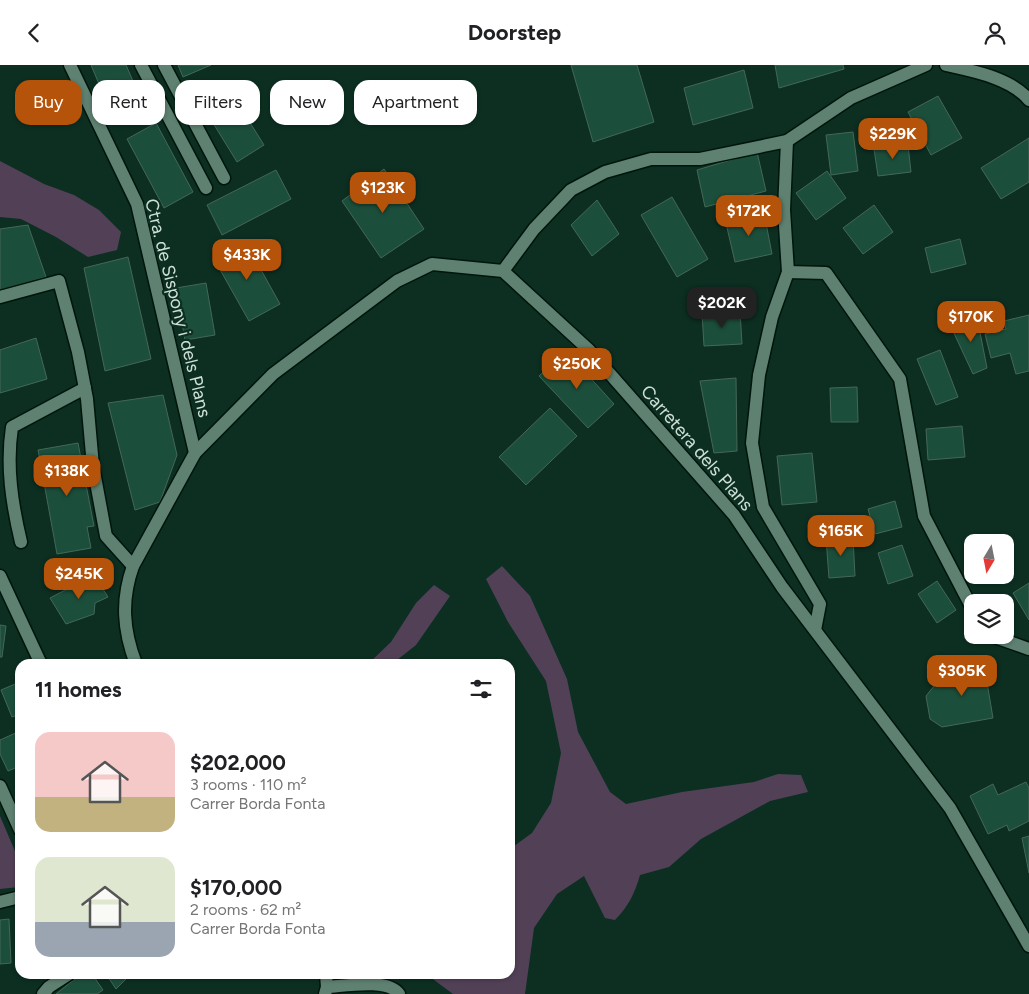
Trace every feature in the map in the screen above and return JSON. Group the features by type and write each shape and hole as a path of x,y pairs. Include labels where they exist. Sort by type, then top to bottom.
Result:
{"street":[{"name":"Ctra. de Sispony i dels Plans","path":"70,65 137,204 195,453"},
{"path":"141,65 206,188"},
{"path":"164,65 224,178"},
{"path":"134,659 125,628 124,606 126,586 133,566 195,453 273,375 396,281 432,264 503,271 534,229 571,191 606,172 651,159 700,159 787,141 851,98 926,65"},
{"path":"946,65 966,69 1027,93"},
{"path":"787,141 784,211 788,273 772,317 759,375 752,443 763,507 820,604 815,630"},
{"name":"Carretera dels Plans","path":"503,271 589,350 734,515 782,587 950,808 1029,945"},
{"path":"788,273 826,273 900,379 924,516 965,594"},
{"path":"0,297 59,281 78,352 85,388 93,466 106,536 133,566"},
{"path":"21,541 13,506 10,466 12,427 85,388"},
{"path":"0,576 39,659"},
{"path":"1014,644 1029,649"},
{"path":"0,786 15,819"},
{"path":"0,902 15,898"},
{"path":"43,994 49,987 61,979"},
{"path":"326,991 383,984 399,994"}],"shaded area":[{"path":"0,161 44,184 74,195 99,210 121,232 117,250 88,257 56,237 21,219 0,217"},
{"path":"502,566 530,596 567,679 578,732 610,792 626,804 682,792 754,782 778,774 801,775 808,792 770,801 701,839 669,867 640,875 636,888 624,910 615,920 605,918 584,876 557,894 534,928 525,994 453,994 433,979 515,979 515,845 532,833 551,803 561,753 546,681 508,622 486,579"},
{"path":"434,585 450,596 416,645 398,659 373,659 391,642 416,603"},
{"path":"0,816 15,851 15,887 0,889"}],"building":[{"path":"91,65 126,65 132,80 97,80"},
{"path":"178,65 211,65 183,77"},
{"path":"571,65 637,65 654,122 593,142"},
{"path":"775,65 843,65 844,69 779,88"},
{"path":"744,70 753,108 693,125 684,88"},
{"path":"938,96 962,138 931,155 908,112"},
{"path":"152,125 157,125 193,192 164,208 127,139"},
{"path":"214,125 252,125 264,145 237,162"},
{"path":"853,132 858,171 831,175 826,135"},
{"path":"1029,138 1029,182 1001,199 981,168"},
{"path":"908,145 911,172 878,176 874,149"},
{"path":"757,152 766,191 705,207 697,170"},
{"path":"384,169 424,229 381,258 342,201"},
{"path":"276,170 291,199 222,235 207,205"},
{"path":"827,171 846,198 816,220 796,193"},
{"path":"672,197 708,259 677,277 641,215"},
{"path":"597,200 619,234 592,256 571,225"},
{"path":"874,205 893,232 863,254 843,228"},
{"path":"764,213 772,254 735,262 725,219"},
{"path":"28,225 46,277 0,290 0,229"},
{"path":"960,239 966,264 931,273 925,248"},
{"path":"245,241 280,304 249,321 214,259"},
{"path":"128,257 151,359 105,371 84,268"},
{"path":"206,283 215,335 185,340 176,288"},
{"path":"740,311 742,344 704,346 702,313"},
{"path":"976,312 987,368 973,374 952,329"},
{"path":"1029,315 1029,371 1016,374 1010,353 991,358 985,334 1006,329 1004,321"},
{"path":"36,338 47,379 0,393 0,350"},
{"path":"940,350 958,397 936,405 917,359"},
{"path":"566,351 614,404 588,428 539,376"},
{"path":"736,378 737,451 714,453 700,381"},
{"path":"857,387 858,422 831,422 830,388"},
{"path":"163,395 177,455 160,502 135,510 108,403"},
{"path":"550,408 577,436 526,485 499,457"},
{"path":"962,426 965,457 928,460 926,429"},
{"path":"78,443 94,526 87,527 91,548 57,554 38,450"},
{"path":"812,453 817,502 782,505 777,456"},
{"path":"895,501 902,527 875,534 868,509"},
{"path":"853,537 855,576 829,578 826,538"},
{"path":"902,545 913,576 888,584 878,553"},
{"path":"94,575 108,597 95,603 94,614 66,624 50,598"},
{"path":"937,581 956,610 937,623 918,594"},
{"path":"1029,583 1029,620 1014,594"},
{"path":"0,625 6,626 2,657 0,657"},
{"path":"983,659 993,718 942,727 930,719 926,696 934,686 959,682 955,664"},
{"path":"15,684 15,716 12,717 1,690"},
{"path":"15,733 15,768 8,771 0,754 0,740"},
{"path":"1026,782 1029,788 1029,821 1009,831 1007,825 988,834 970,796 993,784 998,795"},
{"path":"1029,836 1029,873 1022,838"},
{"path":"9,919 11,963 0,964 0,920"},
{"path":"75,979 95,979 103,990 97,994 56,994"},
{"path":"109,979 126,979 116,989"}]}
